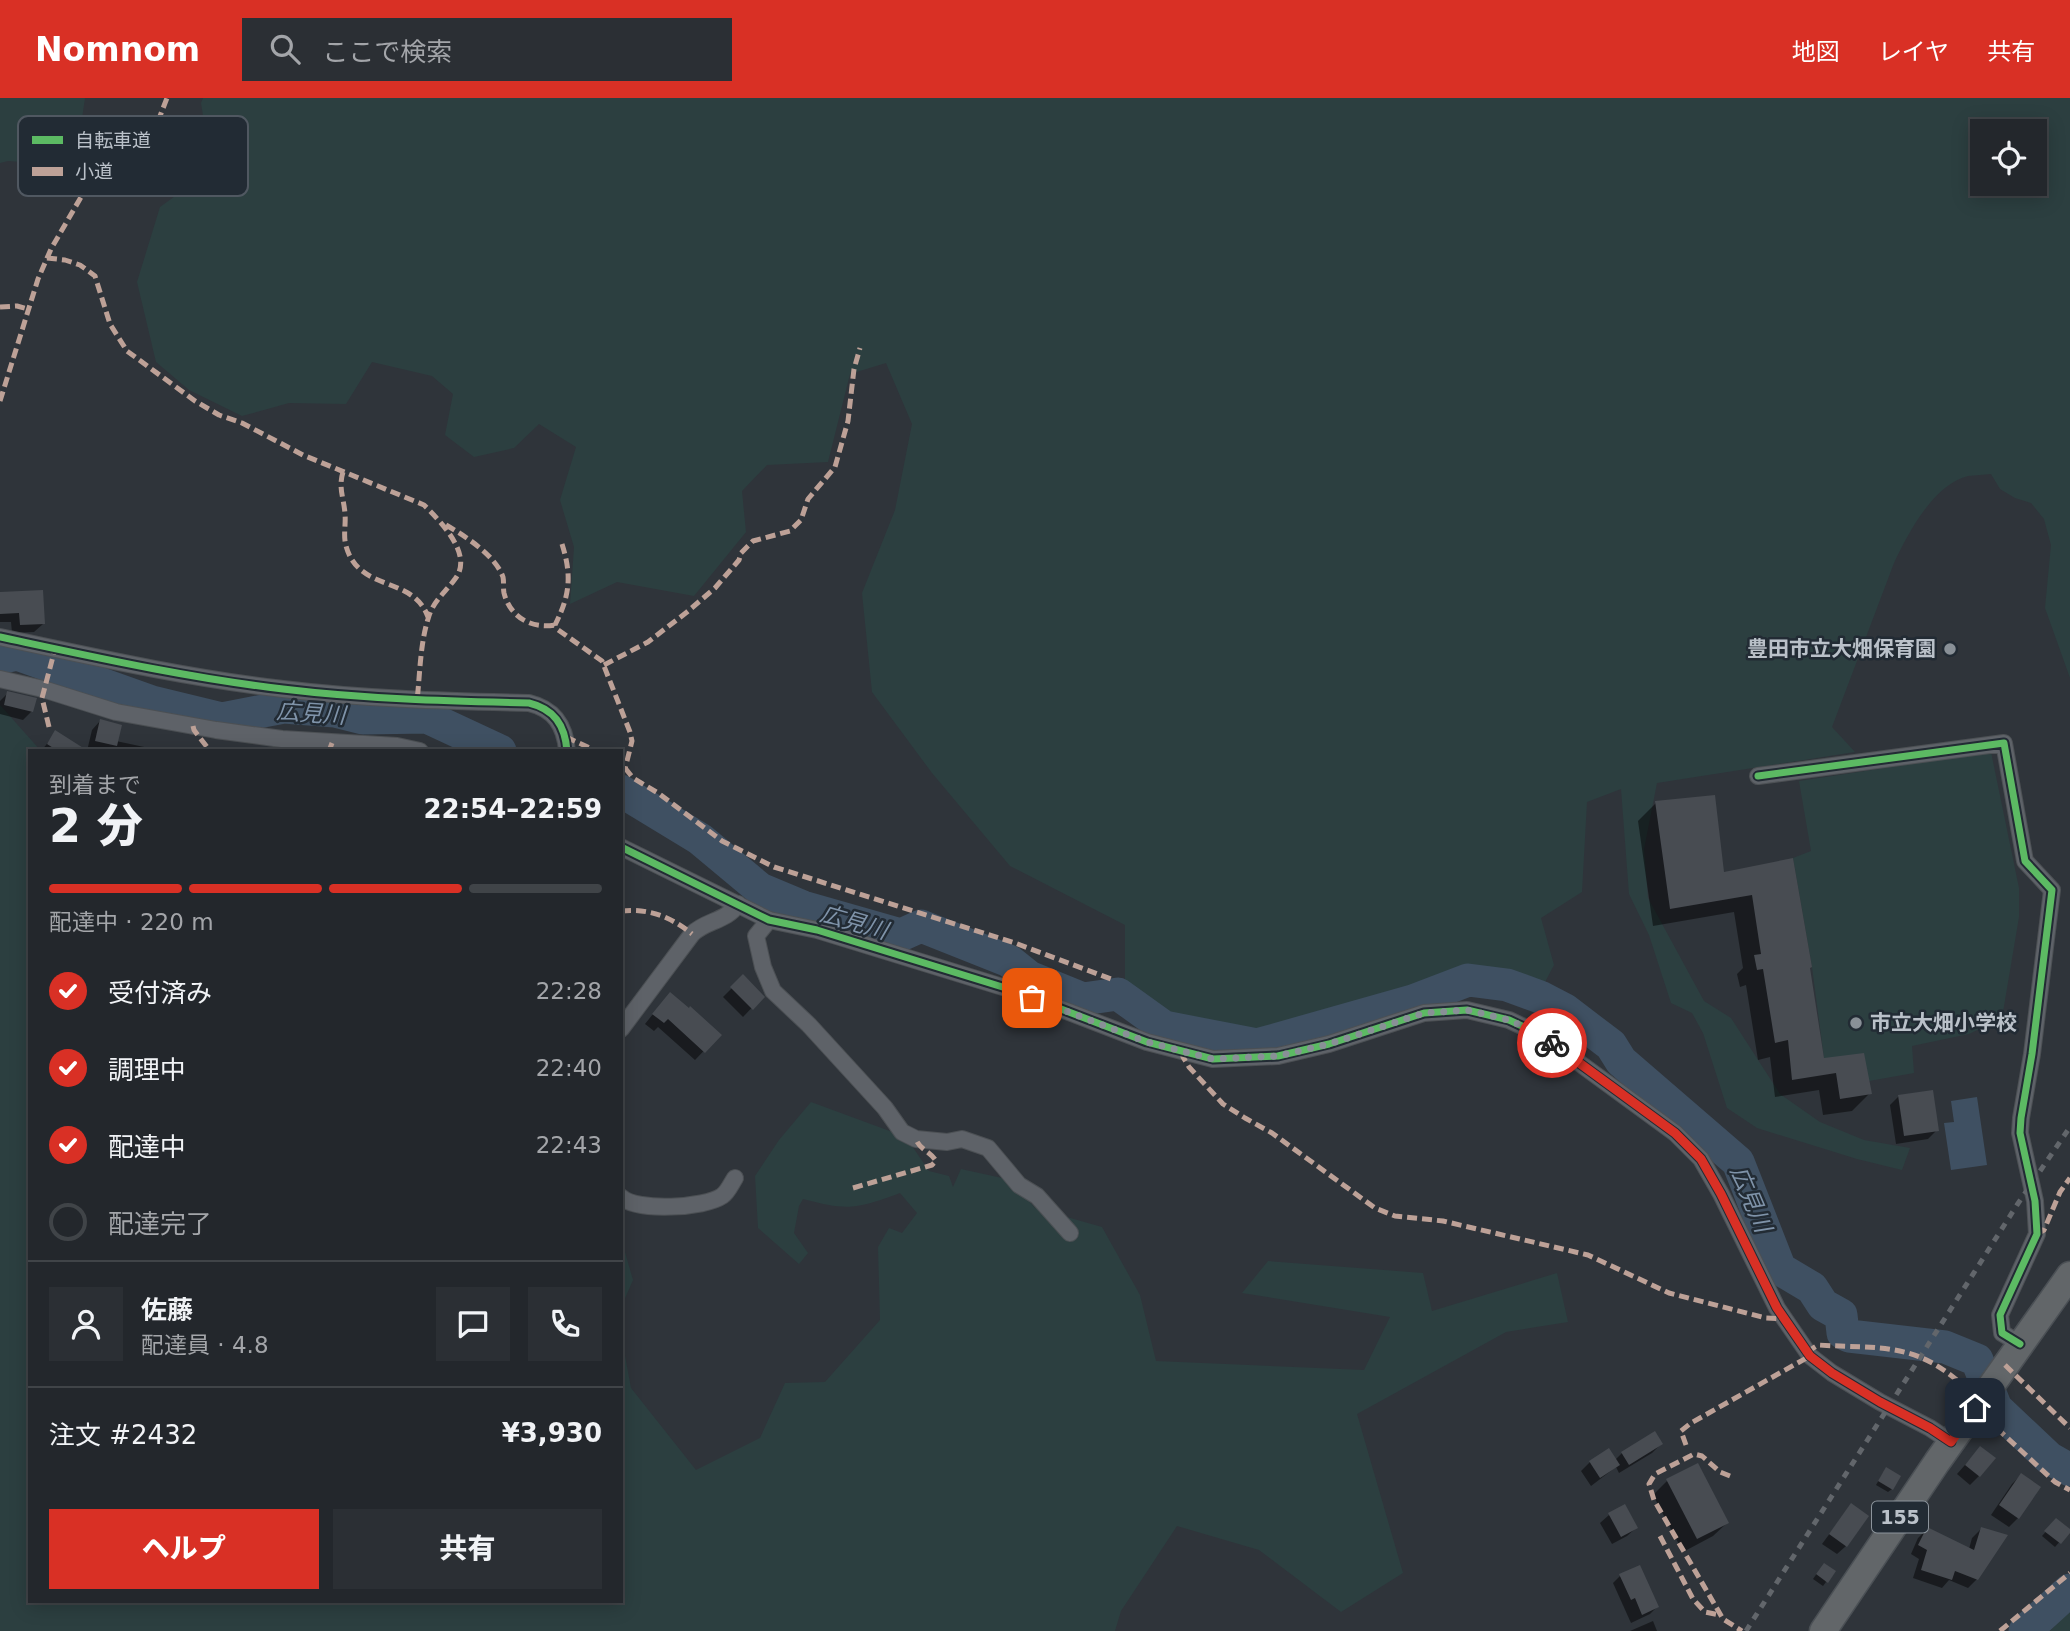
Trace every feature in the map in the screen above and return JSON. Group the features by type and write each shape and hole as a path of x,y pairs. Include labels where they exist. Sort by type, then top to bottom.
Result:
{"highway":[{"name":"155","path":"1823,1631 1978,1403 2070,1275"}],"street":[{"path":"0,637 158,670 284,690 417,701 540,705 557,719 563,728 567,747"},
{"path":"0,679 43,689 116,712 216,730 282,739 411,749"},
{"path":"1759,776 2004,743 2025,861 2052,890 2020,1133 2035,1201 2038,1234 2000,1315 2002,1333 2020,1344"},
{"path":"623,848 769,919 817,930 1009,989 1147,1042 1213,1059 1278,1056 1329,1044 1424,1013 1467,1010 1509,1020 1541,1035 1675,1133 1701,1159 1777,1308 1810,1356 1832,1373 1951,1442"},
{"path":"623,1026 692,934 699,927 727,917 738,904"},
{"path":"769,919 756,936 763,967 773,991 818,1034 885,1108 902,1132 916,1139 947,1142 962,1139 988,1147 1019,1185 1037,1196 1070,1233"},
{"path":"623,1199 643,1206 705,1202 720,1198 735,1178"}],"shaded area":[{"path":"0,98 85,98 82,116 18,116 18,162 0,163"},
{"path":"203,98 2070,98 2070,678 2045,608 2051,545 2044,519 2031,503 2000,489 1991,474 1968,476 1956,481 1933,499 1915,524 1894,563 1832,727 1855,752 1657,783 1644,849 1648,898 1704,1001 1731,1018 1780,1094 1820,1122 1864,1140 1910,1148 1902,1170 1757,1128 1727,1108 1703,1033 1692,1013 1671,1003 1649,935 1629,894 1621,789 1587,802 1582,892 1541,918 1554,965 1544,984 1492,972 1455,974 1261,1033 1174,1021 1125,986 1125,925 1010,866 932,773 872,692 862,593 895,510 912,424 886,363 850,374 828,462 767,465 742,491 746,532 694,596 617,582 570,604 574,547 560,500 576,447 539,424 514,448 474,457 445,435 453,394 432,376 372,362 346,404 289,403 242,416 189,390 156,362 137,282 160,207 175,196 248,196 248,116 203,116 201,103"},
{"path":"0,705 39,749 28,749 28,1603 623,1603 623,1345 631,1388 696,1470 760,1438 785,1383 825,1382 880,1320 878,1247 889,1228 902,1233 917,1213 900,1193 862,1205 842,1207 803,1199 794,1233 808,1253 799,1264 758,1228 755,1176 779,1140 811,1102 906,1137 929,1171 949,1176 953,1187 961,1169 1011,1180 1035,1208 1102,1227 1140,1295 1156,1361 1364,1370 1390,1317 1242,1293 1268,1261 1423,1273 1432,1311 1557,1273 1568,1322 1506,1332 1357,1414 1403,1573 1341,1612 1259,1550 1177,1526 1121,1611 1115,1631 0,1631"},
{"path":"1991,752 2019,888 2019,917 2002,1018 1969,1034 1912,1046 1914,1073 1869,1081 1824,1058 1793,858 1811,851 1799,781"},
{"path":"623,1245 633,1280 623,1303"},
{"path":"2070,1610 2070,1631 2050,1631"}],"water":[{"path":"1977,1097 1987,1165 1951,1170 1944,1123 1954,1122 1951,1101"}],"building":[{"path":"43,590 45,624 20,625 19,613 0,614 0,592"},
{"path":"7,691 37,698 33,712 4,705"},
{"path":"100,719 122,725 117,746 95,741"},
{"path":"55,730 85,749 55,749 47,744"},
{"path":"1715,795 1724,872 1793,858 1824,1058 1864,1053 1872,1094 1840,1099 1836,1073 1792,1080 1788,1040 1775,1043 1763,969 1757,970 1754,955 1761,954 1752,895 1670,909 1655,801"},
{"path":"743,974 765,997 753,1010 730,987"},
{"path":"670,992 722,1035 705,1053 668,1019 664,1023 652,1014"},
{"path":"1933,1090 1939,1131 1904,1136 1898,1095"},
{"path":"1655,1431 1663,1444 1629,1465 1621,1452"},
{"path":"1980,1446 1996,1458 1980,1477 1965,1465"},
{"path":"1609,1448 1620,1465 1600,1478 1589,1461"},
{"path":"1698,1463 1729,1523 1697,1539 1666,1479"},
{"path":"1886,1467 1901,1476 1893,1490 1878,1481"},
{"path":"2021,1473 2041,1487 2019,1519 1999,1505"},
{"path":"1851,1503 1869,1516 1847,1547 1829,1534"},
{"path":"1625,1504 1638,1528 1621,1537 1608,1513"},
{"path":"2056,1518 2070,1529 2061,1544 2044,1531"},
{"path":"1927,1527 1974,1550 1981,1527 2008,1535 1978,1580 1955,1571 1952,1580 1921,1570 1927,1550 1918,1545"},
{"path":"1824,1563 1836,1571 1828,1583 1816,1574"},
{"path":"1640,1565 1659,1607 1642,1615 1635,1598 1631,1600 1619,1574"}],"waterway":[{"name":"広見川","path":"0,658 17,654 152,702 222,719 284,707 335,711 363,718 427,717 496,749"},
{"name":"広見川","path":"623,792 700,839 760,889 803,907 901,935 921,926 1009,961 1029,977 1083,999 1118,994 1164,1027 1257,1045 1413,1001 1468,980 1507,985 1540,997 1565,1010 1611,1045 1621,1061 1738,1162 1780,1269 1812,1288 1823,1305 1841,1315 1843,1333 1849,1336 1945,1347 1977,1360 1996,1408 2049,1458 2070,1470"},
{"path":"2025,1631 2070,1590"}],"railway":[{"path":"1746,1631 2017,1205 2070,1127"}],"marked path":[{"path":"160,116 167,98"},
{"path":"0,401 38,279 51,249 82,196"},
{"path":"47,258 80,265 95,276 110,324 127,351 195,401 303,455 424,505 439,520 458,550 460,570 436,602 428,619 417,701"},
{"path":"0,307 17,306 28,309"},
{"path":"604,665 648,642 687,612 715,588 753,541 790,531 801,520 808,499 835,467 848,421 854,369 860,348"},
{"path":"343,472 341,488 345,542 353,561 362,571 411,595 421,604 428,617"},
{"path":"446,525 470,540 493,561 503,577 504,593 516,615 530,623 555,625"},
{"path":"562,544 568,585 555,625 602,661 632,741 625,769 623,768"},
{"path":"49,727 42,698 55,649"},
{"path":"193,726 208,749"},
{"path":"566,737 592,749"},
{"path":"330,749 332,743"},
{"path":"625,768 633,778 658,793 722,841 774,867 1015,943 1111,979"},
{"path":"623,911 659,915 692,934"},
{"path":"1183,1052 1189,1067 1223,1104 1272,1133 1375,1208 1395,1216 1443,1221 1588,1255 1669,1293 1766,1318 1784,1319"},
{"path":"853,1188 932,1165 936,1161 916,1139"},
{"path":"2037,1234 2044,1230 2060,1192 2070,1178"},
{"path":"1807,1352 1818,1345 1897,1350 1931,1362 1967,1389"},
{"path":"1686,1445 1681,1431 1691,1423 1810,1356"},
{"path":"2005,1365 2070,1428"},
{"path":"1975,1408 2055,1482 2070,1490"},
{"path":"1730,1476 1720,1472 1702,1456 1694,1454 1655,1474 1649,1484 1654,1500 1723,1619 1742,1631"},
{"path":"1660,1536 1693,1599 1705,1612 1720,1615"},
{"path":"2000,1631 2070,1573"}],"cycle path":[{"path":"0,637 176,673 283,689 375,697 529,703 545,709 557,720 564,733 567,749"},
{"path":"1758,776 2004,743 2025,861 2052,890 2020,1133 2035,1201 2037,1234 2000,1315 2002,1333 2020,1344"},
{"path":"623,848 769,920 817,930 1009,989 1147,1042 1213,1059 1278,1056 1329,1044 1424,1013 1467,1010 1509,1020 1541,1035 1675,1133 1701,1159 1777,1308 1810,1356 1832,1373 1951,1442"}],"way so far":[{"path":"1032,998 1147,1042 1213,1059 1278,1056 1329,1044 1424,1013 1467,1010 1509,1020 1552,1043"}],"place":[{"name":"豊田市立大畑保育園","path":"1950,649"},
{"name":"市立大畑小学校","path":"1856,1023"}],"route":[{"path":"1552,1043 1675,1133 1701,1159 1777,1308 1810,1356 1832,1373 1951,1442 1975,1408"}]}
